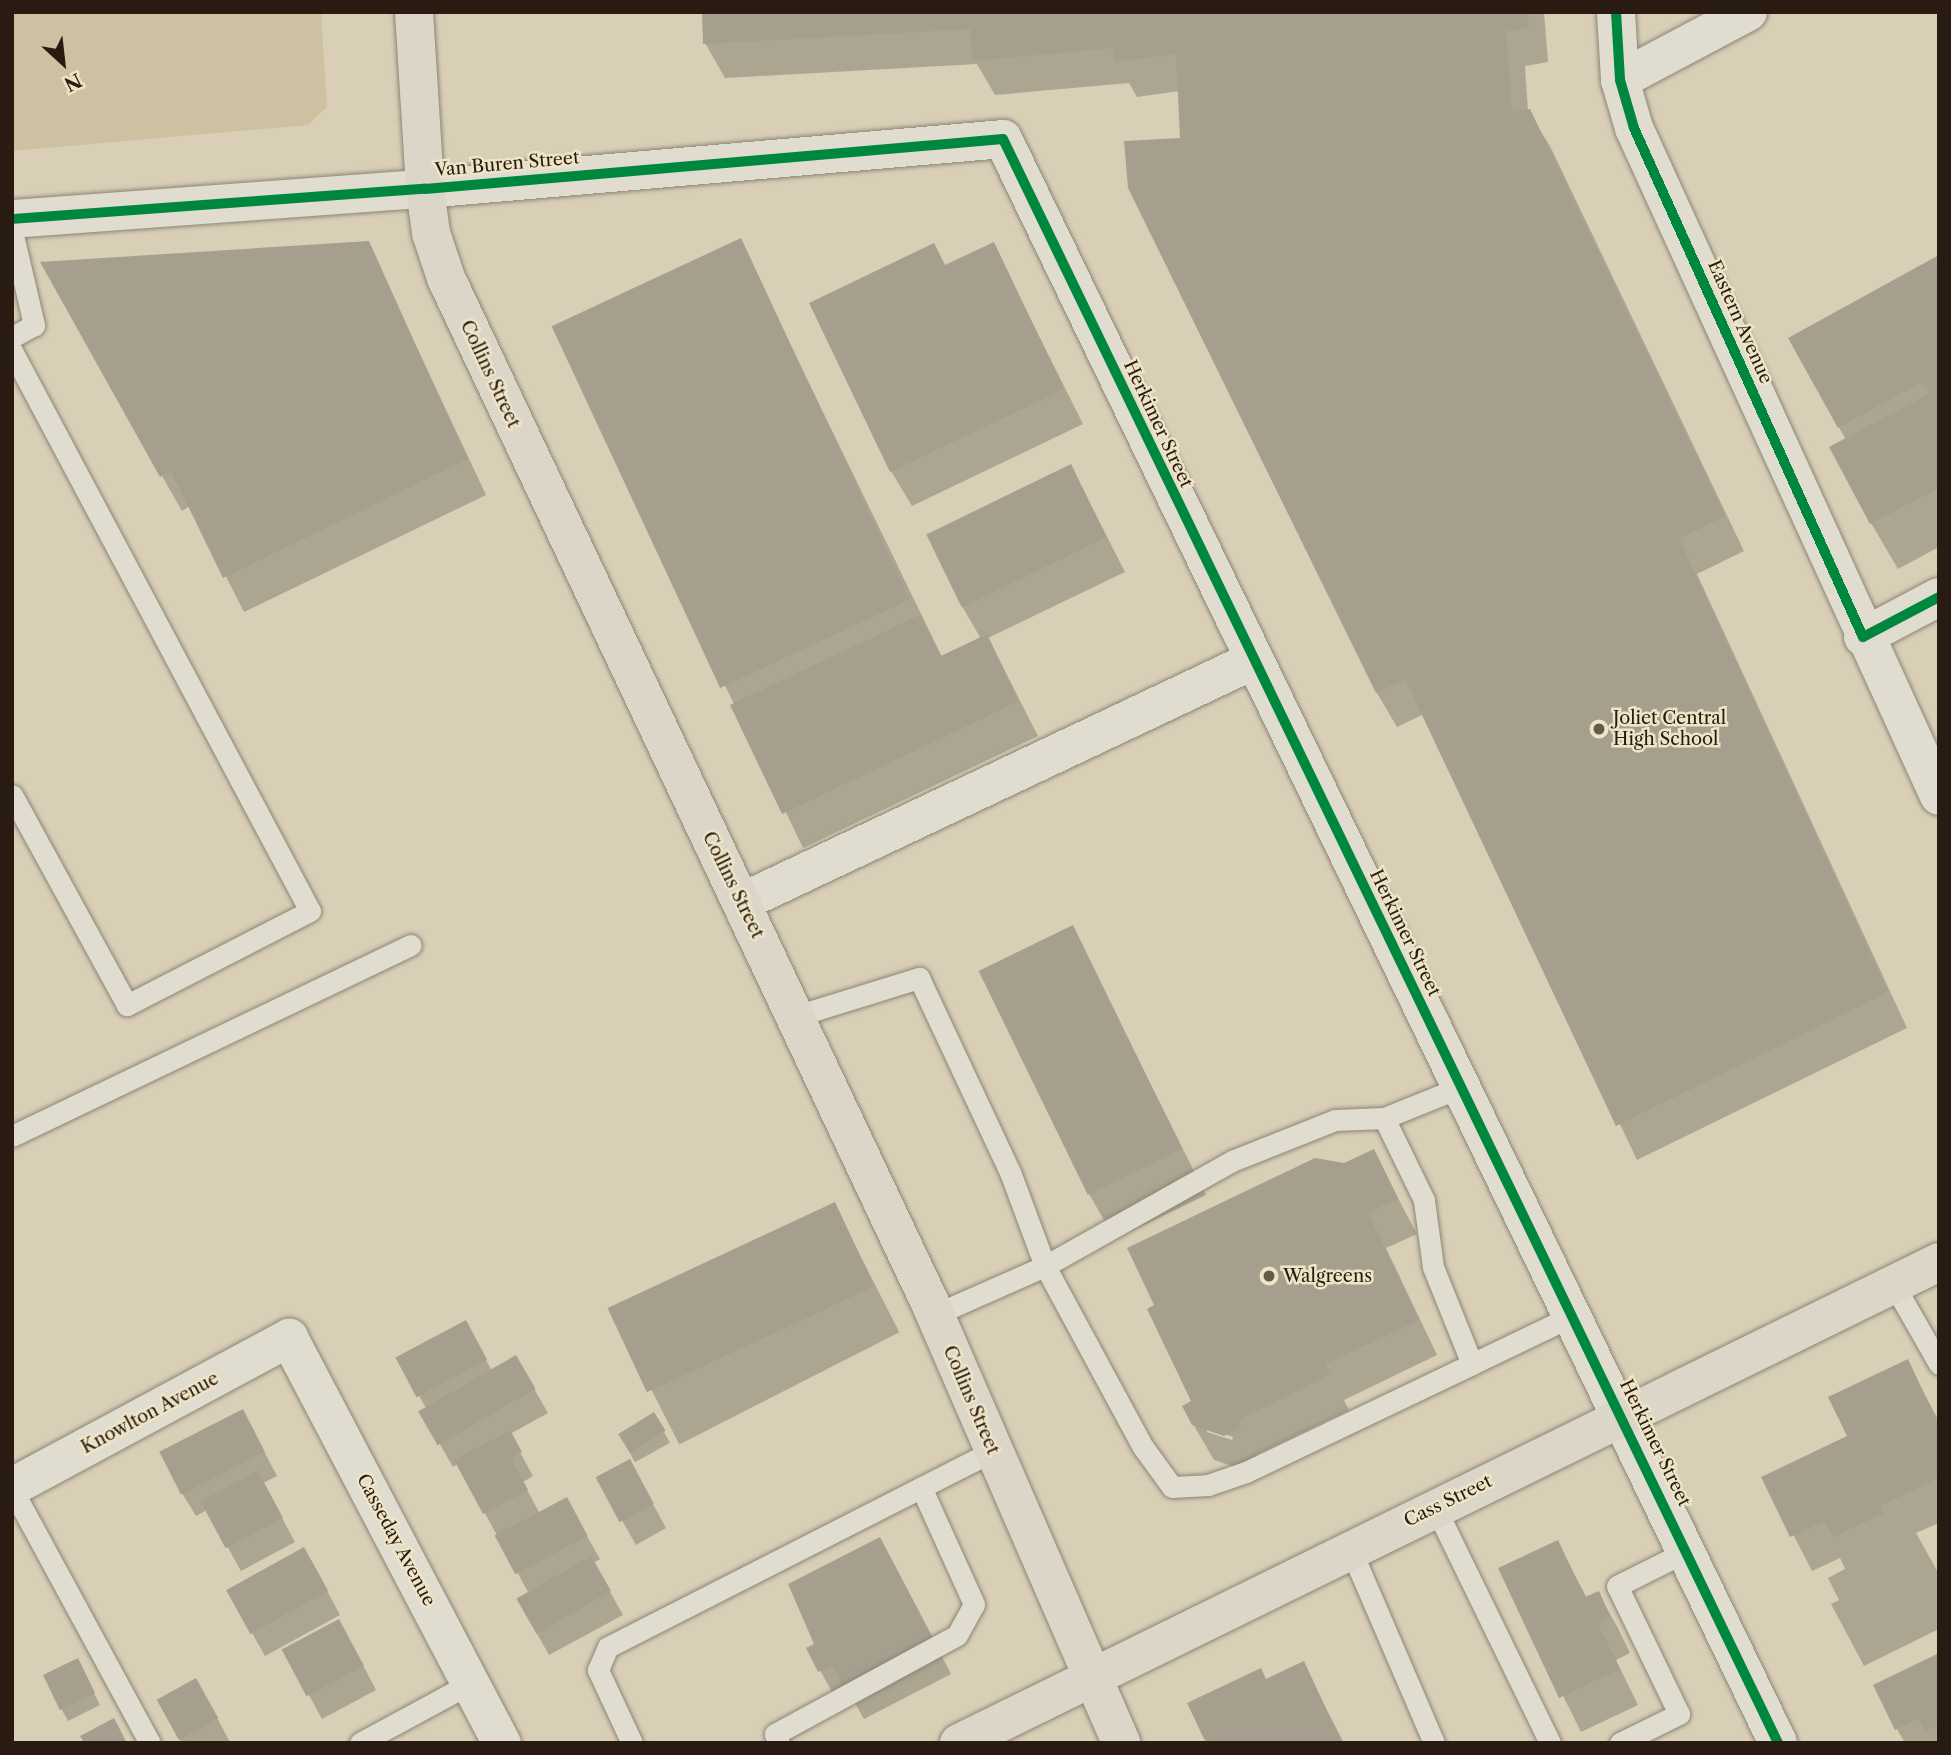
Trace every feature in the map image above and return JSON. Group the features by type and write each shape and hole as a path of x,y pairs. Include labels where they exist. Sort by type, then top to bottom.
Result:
{"main road":[{"name":"Collins Street","path":"414,12 425,189 431,233 446,278 551,508 742,902 934,1314 1088,1676 1121,1743"},
{"name":"Cass Street","path":"959,1743 1088,1676 1939,1262"}],"street":[{"name":"Eastern Avenue","path":"1616,12 1620,80 1634,128 1863,637 1939,796"},
{"path":"1620,80 1748,12"},
{"name":"Van Buren Street","path":"12,219 425,189 1003,139"},
{"name":"Herkimer Street","path":"1003,139 1252,661 1574,1315 1778,1743"},
{"path":"1863,637 1939,597"},
{"path":"742,902 1252,661"},
{"name":"Knowlton Avenue","path":"12,1488 289,1338"},
{"name":"Casseday Avenue","path":"289,1338 502,1743"}],"lane":[{"path":"12,232 34,325 12,337"},
{"path":"12,351 310,911 127,1005 12,795"},
{"path":"12,1136 411,945"},
{"path":"796,1016 919,978 1010,1172 1045,1266 1143,1447 1172,1487 1208,1485 1246,1472 1574,1315"},
{"path":"934,1314 1045,1266 1232,1161 1335,1120 1384,1118 1461,1087"},
{"path":"1384,1118 1424,1200 1433,1267 1472,1364"},
{"path":"1894,1285 1939,1364"},
{"path":"632,1743 598,1670 608,1647 992,1451"},
{"path":"771,1740 957,1635 975,1604 921,1487"},
{"path":"12,1488 150,1743"},
{"path":"1435,1507 1550,1743"},
{"path":"1350,1548 1434,1743"},
{"path":"1620,1743 1679,1714 1617,1586 1687,1551"},
{"path":"368,1741 471,1683"}],"shaded area":[{"path":"12,12 321,12 327,107 308,125 12,151"}],"building":[{"path":"702,12 1528,12 1529,28 1506,31 1512,112 1530,109 1725,516 1679,539 1888,992 1616,1126 1405,679 1376,693 1128,188 1124,141 1180,138 1176,54 1115,62 1112,48 973,61 970,29 703,44"},
{"path":"741,238 910,600 720,688 552,326"},
{"path":"369,241 467,459 223,578 171,471 160,477 40,262"},
{"path":"994,242 1064,389 890,472 809,303 934,243 945,265"},
{"path":"1939,255 1939,488 1870,524 1829,447 1929,394 1922,382 1838,428 1788,338"},
{"path":"1071,464 1107,537 962,607 926,535"},
{"path":"920,615 941,656 987,634 1019,701 782,814 730,705"},
{"path":"1073,925 1182,1149 1088,1195 979,971"},
{"name":"Walgreens","path":"1374,1149 1398,1198 1368,1213 1419,1320 1325,1364 1330,1375 1238,1420 1241,1427 1224,1436 1192,1425 1182,1406 1191,1401 1147,1309 1154,1305 1127,1248 1315,1158 1344,1163"},
{"path":"835,1202 874,1286 647,1392 608,1308"},
{"path":"466,1320 487,1360 416,1397 395,1358"},
{"path":"516,1355 536,1389 438,1445 418,1412"},
{"path":"1908,1359 1939,1425 1939,1478 1880,1506 1884,1513 1833,1537 1825,1521 1790,1537 1761,1477 1847,1436 1828,1397"},
{"path":"243,1409 265,1452 181,1494 159,1452"},
{"path":"654,1412 666,1431 630,1453 618,1434"},
{"path":"510,1430 522,1452 511,1458 528,1490 483,1514 454,1460"},
{"path":"630,1459 654,1504 620,1522 596,1477"},
{"path":"258,1471 283,1518 225,1548 201,1502"},
{"path":"567,1497 588,1536 515,1574 495,1535"},
{"path":"880,1537 933,1638 843,1686 832,1665 818,1672 806,1648 814,1644 788,1584"},
{"path":"1558,1540 1585,1597 1599,1591 1611,1618 1598,1624 1620,1669 1559,1698 1498,1568"},
{"path":"304,1547 328,1591 250,1634 226,1590"},
{"path":"591,1556 611,1591 537,1634 517,1599"},
{"path":"339,1619 364,1666 306,1696 282,1650"},
{"path":"1939,1653 1939,1724 1925,1731 1918,1718 1895,1730 1873,1685"},
{"path":"78,1658 95,1693 60,1710 43,1675"},
{"path":"1304,1661 1342,1743 1206,1743 1187,1703 1261,1668 1266,1679"},
{"path":"196,1678 218,1718 179,1740 157,1700"},
{"path":"114,1718 127,1743 84,1743 80,1736"}],"cycle path":[{"path":"1616,12 1620,80 1634,128 1863,637 1939,597"},
{"path":"12,219 425,189 1003,139 1778,1743"}],"place":[{"name":"Joliet Central High School","path":"1599,729"},
{"name":"Walgreens","path":"1269,1276"}]}
